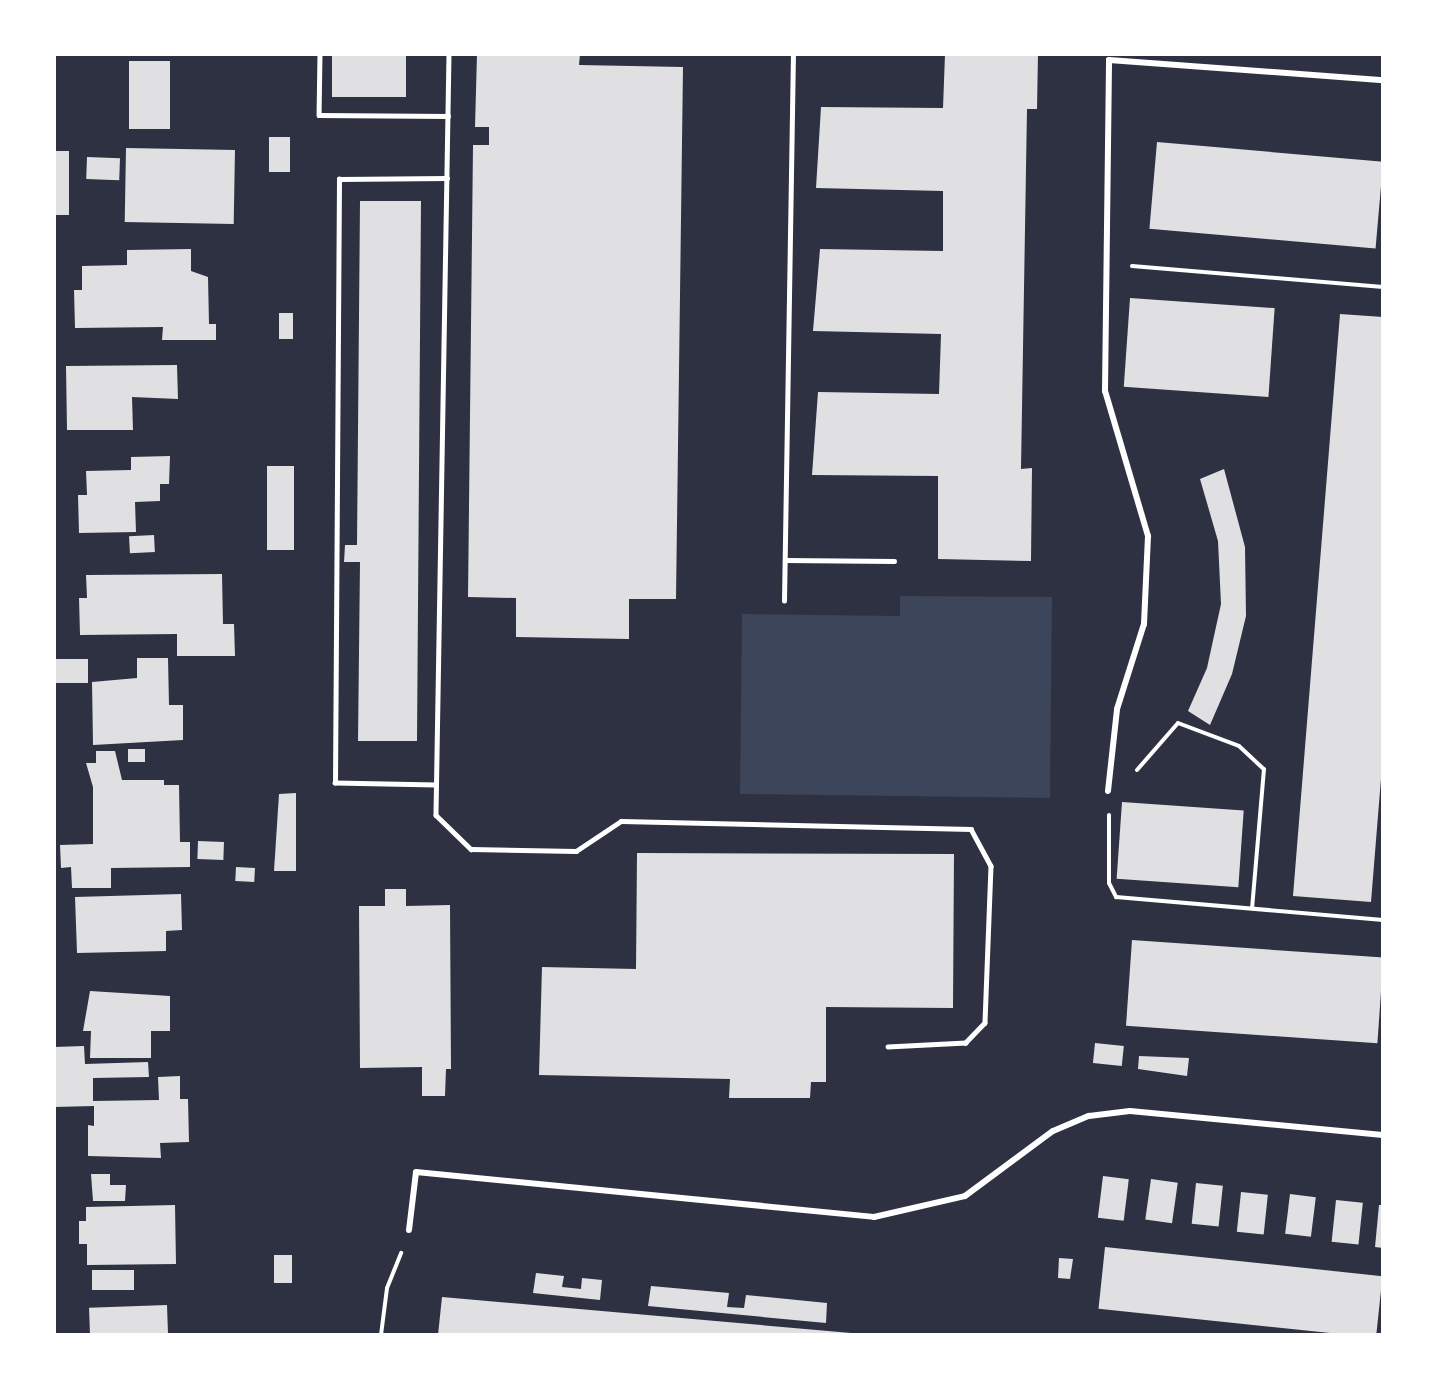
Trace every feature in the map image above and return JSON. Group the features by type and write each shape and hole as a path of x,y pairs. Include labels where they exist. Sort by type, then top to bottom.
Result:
{"street":[{"path":"1108,791 1117,709 1144,624 1148,536 1104,391 1109,60 1383,80"},
{"path":"409,1230 416,1172 874,1217 965,1196 1053,1131 1089,1116 1130,1111 1383,1135"}],"lane":[{"path":"320,54 319,115 448,116"},
{"path":"449,54 436,815 471,849 576,851 621,821 971,829 992,866 985,1023 966,1043 888,1047"},
{"path":"784,601 793,54"},
{"path":"436,785 335,783 339,179 447,178"},
{"path":"785,560 894,561"}],"path":[{"path":"1107,264 1383,287"},
{"path":"1252,908 1264,769 1239,746 1178,723 1140,768 1108,791 1109,883 1116,897 1383,920"},
{"path":"381,1335 387,1288 409,1230"}],"shaded area":[{"path":"900,596 1052,597 1050,798 740,794 742,614 900,616"}],"building":[{"path":"332,54 406,54 406,97 332,97"},
{"path":"477,54 580,54 579,65 683,67 676,599 629,599 629,639 516,637 516,598 468,597 473,145 489,145 489,127 475,127"},
{"path":"945,54 1038,54 1037,109 1027,109 1021,469 1032,468 1031,561 938,559 938,476 812,475 818,392 939,394 941,334 813,331 820,249 943,251 943,191 816,188 821,107 943,108"},
{"path":"129,61 170,61 170,129 129,129"},
{"path":"269,137 290,137 290,172 269,172"},
{"path":"1157,142 1383,162 1376,248 1149,229"},
{"path":"126,148 235,150 234,224 125,222"},
{"path":"54,151 69,151 69,215 54,215"},
{"path":"87,157 120,158 119,180 86,179"},
{"path":"360,201 421,201 417,741 358,741 360,562 344,562 345,545 357,545"},
{"path":"191,249 191,271 208,277 209,324 216,324 216,340 162,340 163,327 75,328 74,290 82,290 82,266 127,265 127,250"},
{"path":"1130,298 1275,308 1268,397 1124,387"},
{"path":"279,313 293,313 293,339 279,339"},
{"path":"1340,314 1383,317 1383,754 1371,902 1293,896"},
{"path":"177,365 178,399 132,397 133,430 67,430 66,366"},
{"path":"170,456 169,484 160,484 160,501 135,502 136,532 79,533 78,495 87,495 86,471 131,470 131,457"},
{"path":"267,466 294,466 294,550 267,550"},
{"path":"1224,469 1245,547 1246,616 1232,674 1210,725 1188,711 1207,668 1221,604 1218,541 1200,479"},
{"path":"154,535 155,552 130,553 129,536"},
{"path":"222,574 223,624 234,624 235,656 177,656 177,634 80,635 79,598 87,598 86,575"},
{"path":"137,658 168,658 169,705 183,705 183,740 93,745 92,682 137,678"},
{"path":"54,659 88,659 88,683 54,683"},
{"path":"128,749 145,749 145,762 128,762"},
{"path":"96,751 115,751 122,780 164,780 164,785 179,785 180,842 190,842 190,867 111,868 111,888 72,888 71,867 61,868 60,845 93,844 93,787 86,763 96,763"},
{"path":"296,793 296,871 274,871 279,794"},
{"path":"1122,802 1244,811 1238,887 1117,879"},
{"path":"198,841 224,842 223,860 197,859"},
{"path":"637,853 954,854 953,1008 826,1007 826,1082 811,1082 810,1098 729,1098 730,1079 539,1075 542,967 636,969"},
{"path":"236,867 255,868 254,882 235,881"},
{"path":"385,889 406,889 406,906 450,905 451,1069 446,1069 445,1096 422,1096 422,1067 360,1068 359,906 385,906"},
{"path":"181,894 182,930 166,931 166,951 77,953 75,897"},
{"path":"1132,940 1383,958 1377,1043 1126,1026"},
{"path":"90,991 170,996 170,1031 151,1031 151,1058 90,1058 91,1031 83,1031"},
{"path":"1095,1043 1124,1046 1122,1066 1093,1063"},
{"path":"84,1046 85,1064 148,1062 149,1077 93,1078 93,1101 159,1100 158,1077 180,1076 180,1099 188,1099 189,1142 160,1143 161,1158 88,1156 88,1125 94,1126 94,1106 54,1107 54,1047"},
{"path":"1139,1056 1189,1058 1187,1076 1138,1069"},
{"path":"91,1174 110,1174 110,1185 126,1185 125,1201 93,1201"},
{"path":"1103,1176 1129,1179 1124,1221 1098,1218"},
{"path":"1151,1179 1178,1183 1172,1223 1145,1220"},
{"path":"1196,1183 1223,1186 1219,1227 1192,1224"},
{"path":"1241,1192 1268,1195 1264,1235 1237,1232"},
{"path":"1290,1194 1316,1197 1311,1237 1285,1234"},
{"path":"1336,1200 1363,1203 1358,1245 1332,1242"},
{"path":"175,1205 176,1264 87,1265 87,1244 79,1244 79,1221 86,1221 86,1207"},
{"path":"1379,1205 1383,1205 1383,1248 1375,1247"},
{"path":"1105,1247 1382,1276 1376,1335 1349,1335 1099,1309"},
{"path":"274,1255 292,1255 292,1283 274,1283"},
{"path":"1059,1258 1073,1259 1070,1279 1058,1278"},
{"path":"92,1270 134,1270 134,1290 92,1290"},
{"path":"536,1273 564,1276 562,1287 581,1289 582,1278 602,1280 600,1300 533,1293"},
{"path":"651,1286 729,1293 727,1307 744,1308 746,1295 827,1303 826,1323 648,1306"},
{"path":"442,1297 851,1333 851,1335 438,1335"},
{"path":"167,1305 168,1335 90,1335 89,1308"}]}
